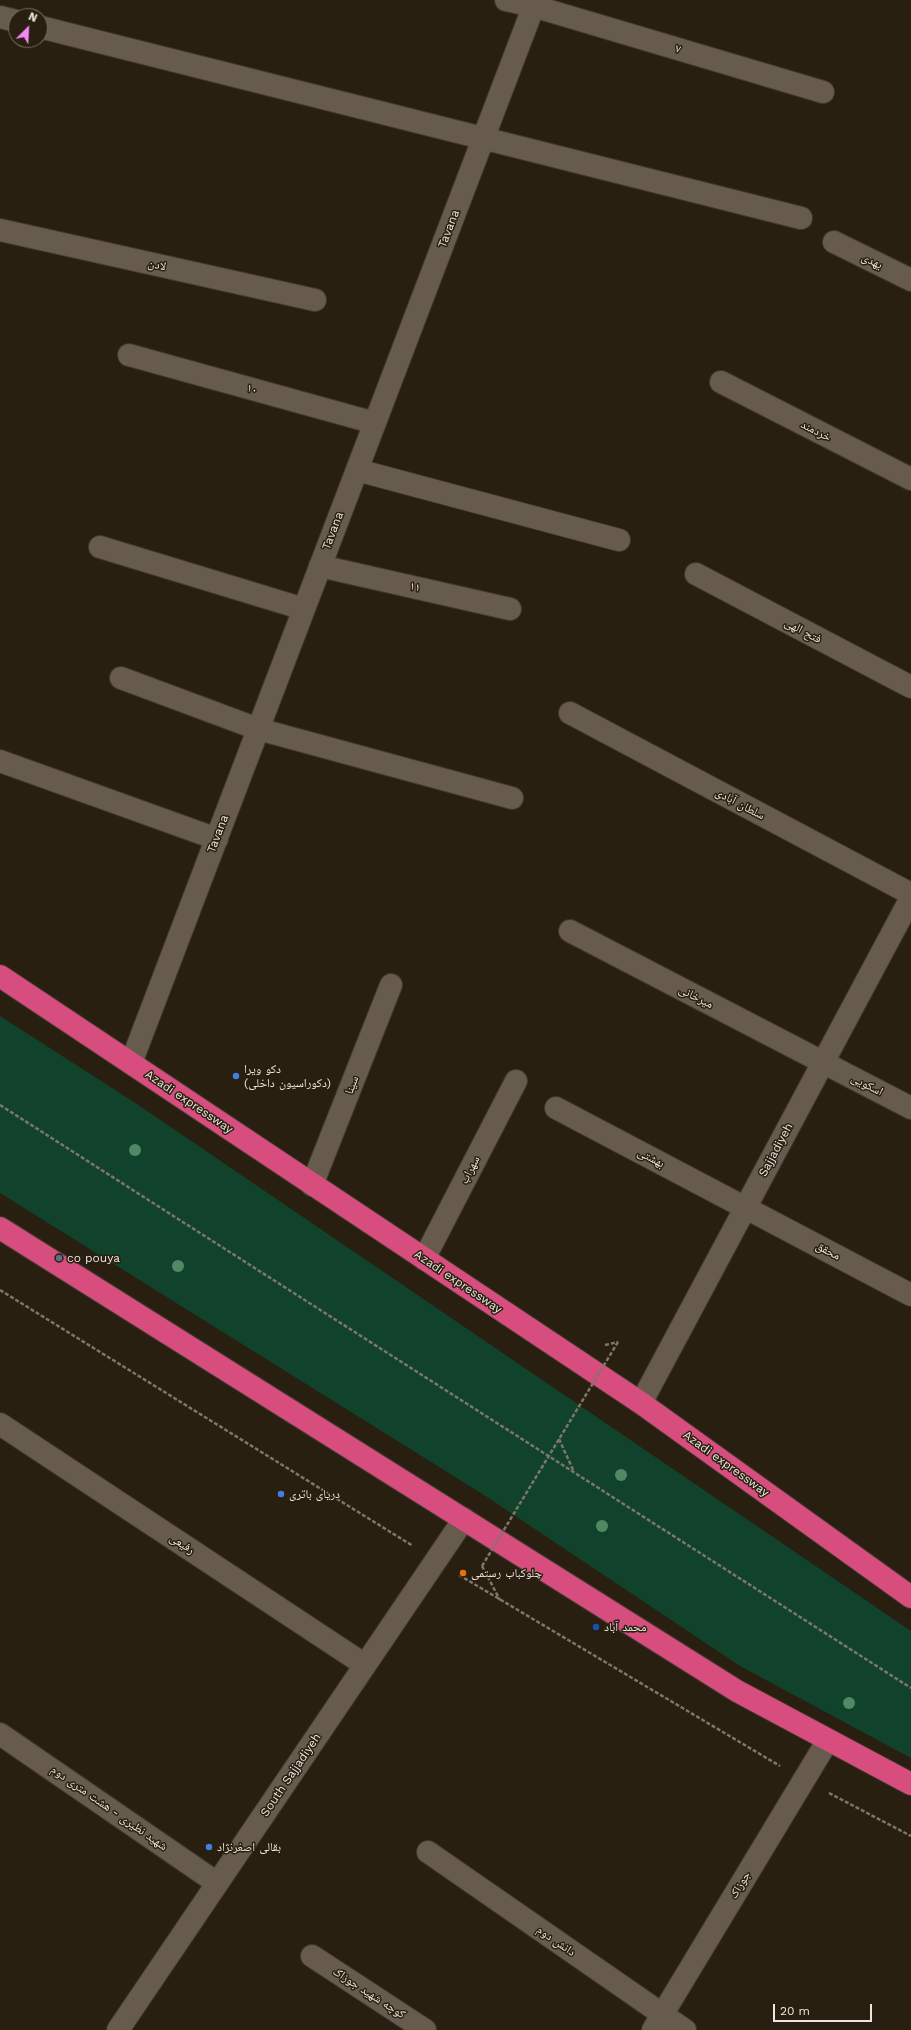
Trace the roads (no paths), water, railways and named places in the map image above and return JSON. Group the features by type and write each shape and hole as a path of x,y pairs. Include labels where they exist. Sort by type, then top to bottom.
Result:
{"highway":[{"name":"Azadi expressway","path":"0,976 641,1403 911,1597"},
{"path":"0,1228 737,1691 911,1784"}],"street":[{"name":"۷","path":"506,0 534,3 823,92"},
{"name":"Tavana","path":"131,1063 534,3"},
{"path":"48,29 801,218"},
{"name":"لادن","path":"0,230 315,300"},
{"name":"یهدی","path":"834,242 911,280"},
{"name":"۱۰","path":"129,355 375,423"},
{"name":"خردمند","path":"721,382 911,479"},
{"path":"356,470 620,540"},
{"path":"100,546 304,609"},
{"name":"۱۱","path":"320,566 510,609"},
{"name":"فتح الهی","path":"696,574 911,687"},
{"path":"121,678 258,729 512,798"},
{"name":"سلطان آبادی","path":"570,713 911,894"},
{"path":"0,761 216,839"},
{"name":"Sajjadiyeh","path":"641,1403 911,898"},
{"name":"میرخانی","path":"570,931 823,1062"},
{"name":"سینا","path":"312,1184 391,985"},
{"name":"اسکویی","path":"823,1062 911,1108"},
{"name":"سهراب","path":"424,1259 516,1081"},
{"name":"بهشتی","path":"556,1108 745,1207"},
{"name":"محقق","path":"745,1207 911,1295"},
{"name":"رفیعی","path":"0,1424 365,1665"},
{"name":"South Sajjadiyeh","path":"118,2030 464,1519"},
{"name":"شهید نظیری - هشت متری دوم","path":"0,1734 217,1883"},
{"name":"جوزاک","path":"657,2022 828,1740"},
{"name":"دانش دوم","path":"428,1852 657,2022 685,2030"},
{"name":"کوچه شهید جوزاک","path":"312,1956 425,2030"}],"place":[{"name":"دکو ویرا (دکوراسیون داخلی)","path":"236,1076"},
{"name":"co pouya","path":"59,1258"},
{"name":"دریای باتری","path":"281,1494"},
{"name":"چلوکباب رستمی","path":"463,1573"},
{"name":"محمد آباد","path":"596,1627"},
{"name":"بقالی اصغرنژاد","path":"209,1847"}]}
